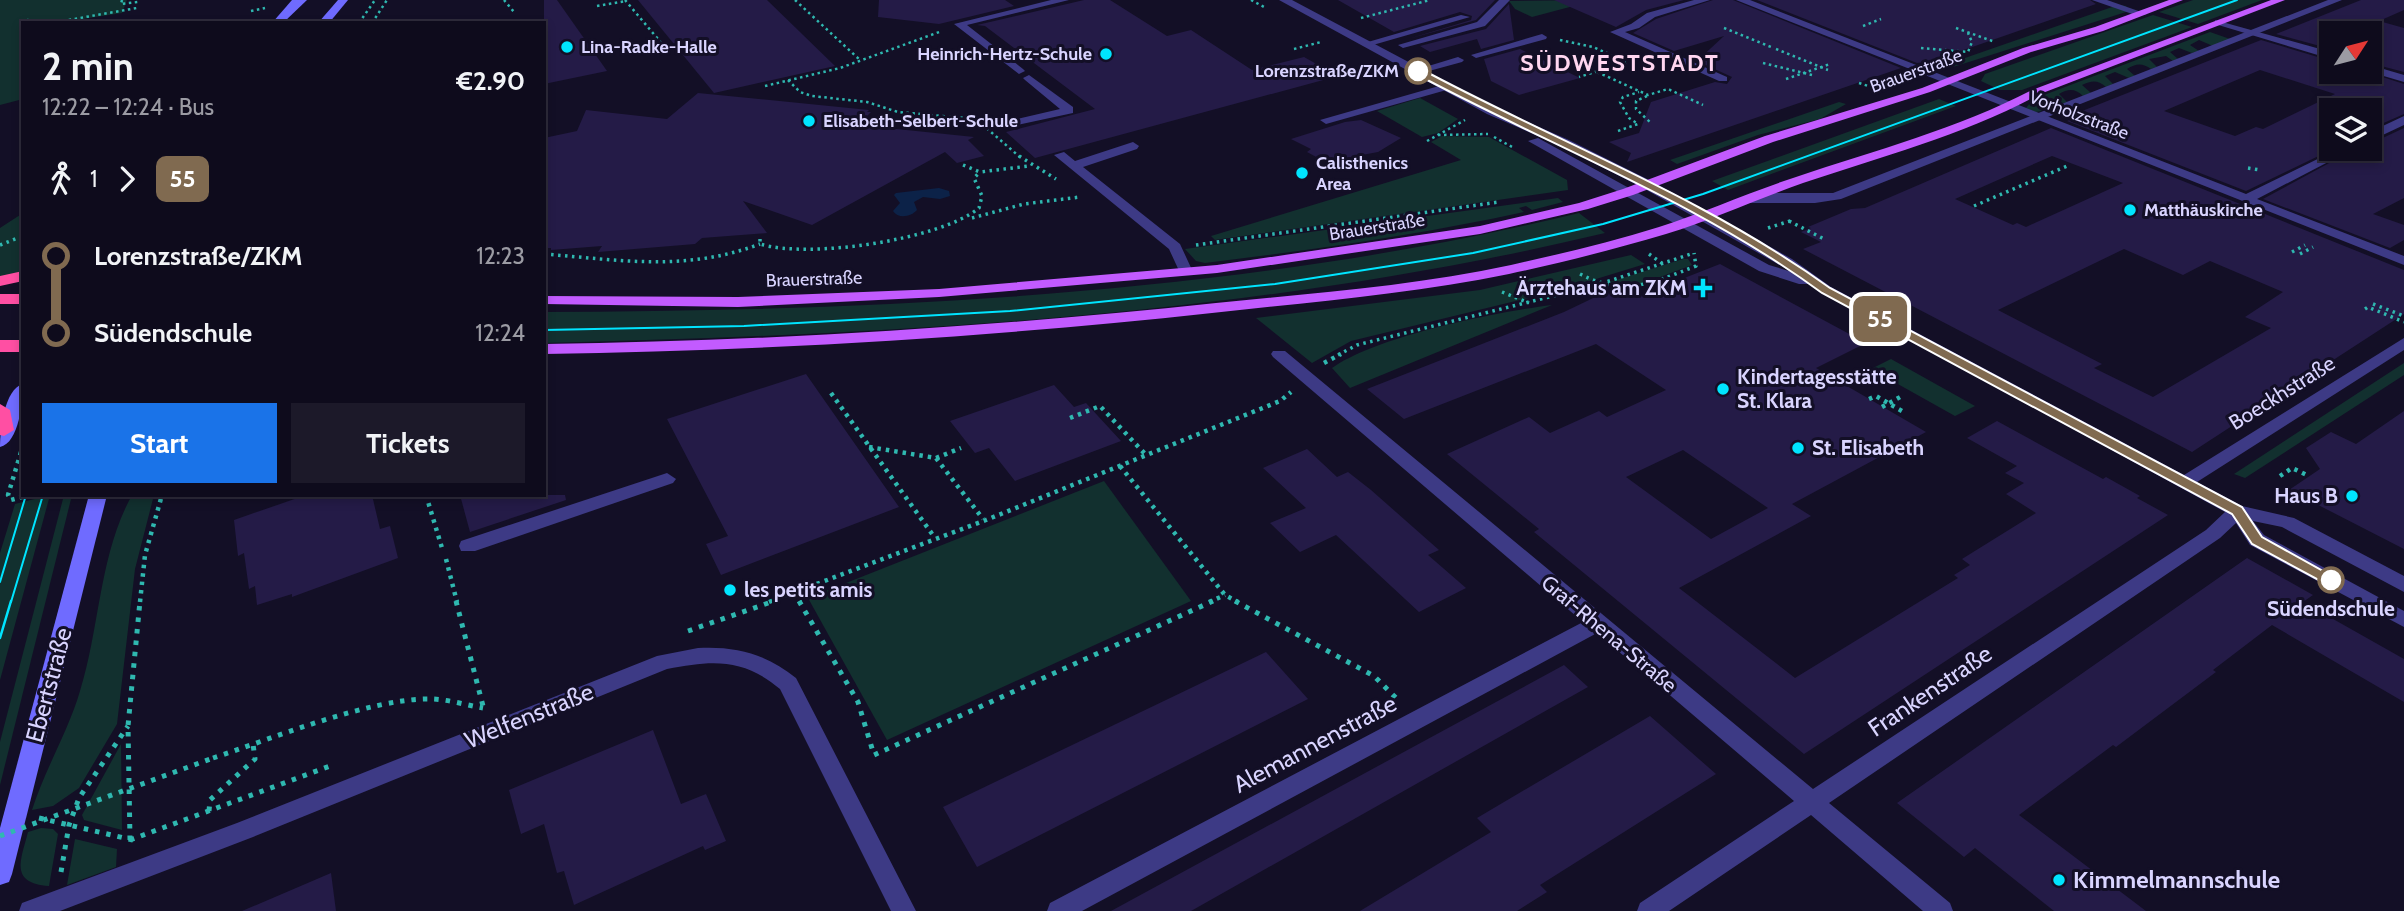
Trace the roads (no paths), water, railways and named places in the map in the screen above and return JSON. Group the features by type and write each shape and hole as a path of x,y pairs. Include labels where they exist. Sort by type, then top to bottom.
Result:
{"highway":[{"path":"0,281 21,276"},
{"path":"0,299 21,299"},
{"path":"0,346 21,346"},
{"path":"0,410 2,436"}],"main road":[{"path":"279,21 299,0"},
{"path":"325,21 343,0"},
{"name":"Brauerstraße","path":"546,300 738,302 939,293 1186,272 1480,230 1583,206 1628,192 1769,139 1843,118 2027,50 2143,14 2178,0"},
{"path":"546,349 920,335 1094,321 1361,292 1511,269 1630,240 1907,147 2009,106 2036,92 2280,0"},
{"path":"2,436 21,393"},
{"name":"Ebertstraße","path":"0,874 4,832 97,497"}],"street":[{"path":"1016,0 1028,8"},
{"path":"1017,123 1069,110 959,24 1065,0"},
{"path":"1284,0 1491,111 1574,147 1648,185 1787,262 1820,287 2237,511 2287,522 2404,584"},
{"path":"1403,45 1481,24 1505,0"},
{"path":"1705,0 1651,15 1640,28 1615,32 1723,79"},
{"name":"Vorholzstraße","path":"1741,0 2404,261"},
{"path":"2097,0 2143,14"},
{"path":"1750,199 1775,196 1819,199 1836,196 2337,0"},
{"path":"1366,44 1465,18"},
{"path":"2219,22 2319,52"},
{"path":"1476,55 1542,37"},
{"path":"1418,71 1458,60"},
{"path":"2382,72 2404,79"},
{"path":"1326,120 1446,87"},
{"path":"1491,111 1532,140 1764,268 1820,287"},
{"path":"2382,131 2404,120"},
{"path":"1073,166 1133,146"},
{"path":"1060,155 1175,247 1186,272"},
{"path":"2246,199 2323,161"},
{"name":"Boeckhstraße","path":"2185,482 2404,343"},
{"name":"Graf-Rhena-Straße","path":"1279,354 1941,911"},
{"path":"468,546 667,479"},
{"path":"2237,511 2257,540 2404,620"},
{"name":"Frankenstraße","path":"1649,911 2213,534 2237,511"},
{"name":"Alemannenstraße","path":"1059,911 1597,624"},
{"name":"Welfenstraße","path":"32,911 664,662 713,655 757,660 773,669 788,684 904,911"}],"water":[{"path":"939,188 949,191 950,196 940,199 923,197 914,202 917,210 908,216 898,215 893,211 900,203 894,195 896,193"}],"tram line":[{"path":"546,330 744,326 1010,311 1275,284 1473,253 1603,224 1703,194 2237,0"},
{"path":"0,582 25,497"},
{"path":"11,602 42,497"},
{"path":"0,638 11,601"}],"place":[{"name":"Lina-Radke-Halle","path":"567,47"},
{"name":"Heinrich-Hertz-Schule","path":"1106,54"},
{"name":"Lorenzstraße/ZKM","path":"1418,71"},
{"name":"Elisabeth-Selbert-Schule","path":"809,121"},
{"name":"Calisthenics Area","path":"1302,173"},
{"name":"Matthäuskirche","path":"2130,210"},
{"name":"Ärztehaus am ZKM","path":"1703,288"},
{"name":"Kindertagesstätte St. Klara","path":"1723,389"},
{"name":"St. Elisabeth","path":"1798,448"},
{"name":"Haus B","path":"2352,496"},
{"name":"Südendschule","path":"2331,580"},
{"name":"les petits amis","path":"730,590"},
{"name":"Kimmelmannschule","path":"2059,880"}],"district":[{"name":"SÜDWESTSTADT","path":"1620,63"}]}
